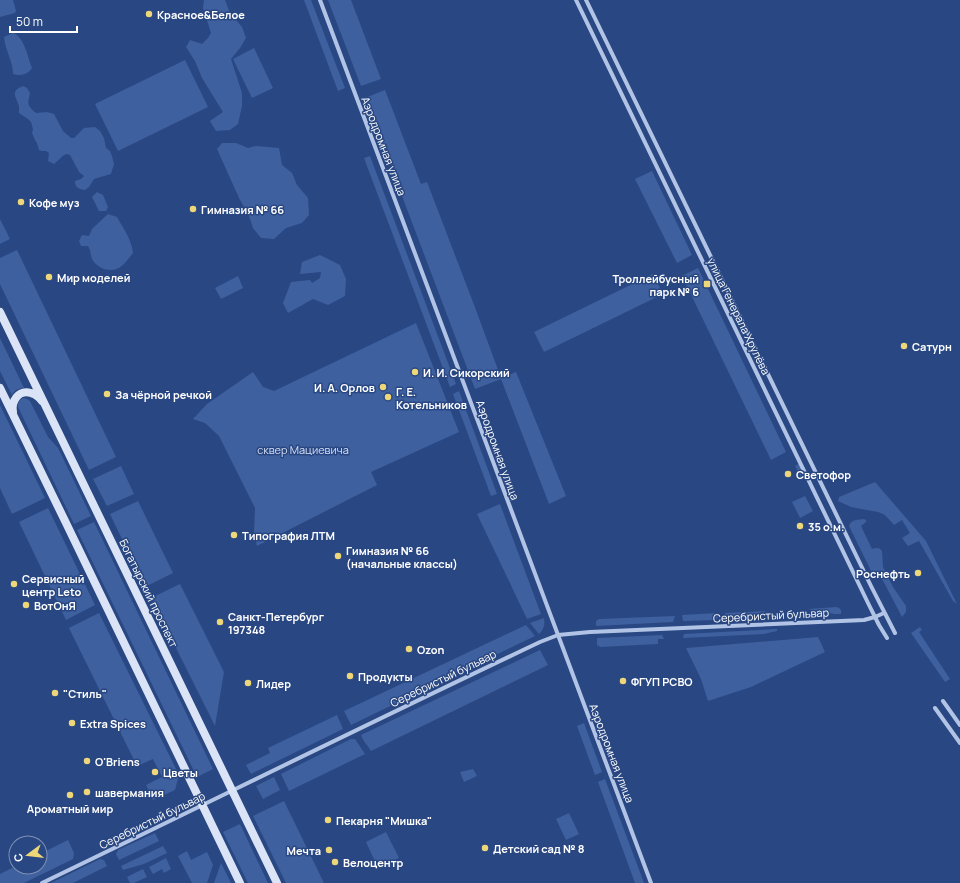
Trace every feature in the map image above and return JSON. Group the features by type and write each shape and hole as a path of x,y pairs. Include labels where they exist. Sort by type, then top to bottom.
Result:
{"main road":[{"name":"Богатырский проспект","path":"0,312 278,883"},
{"path":"0,388 54,496 240,883"},
{"path":"15,419 12,404 14,399 24,392 31,392 38,396 45,404"}],"street":[{"name":"Аэродромная улица","path":"320,0 651,883"},
{"name":"улица Генерала Хрулёва","path":"576,0 875,617 887,638"},
{"name":"улица Генерала Хрулёва","path":"586,0 844,532 895,633"},
{"name":"Серебристый бульвар","path":"42,883 233,791 350,732 525,648 558,635 667,628 864,620 884,613"},
{"path":"943,701 960,725"},
{"path":"935,708 960,743"}],"green space":[{"path":"0,0 13,0 16,11 15,13 0,17"},
{"path":"204,0 225,0 230,13 242,27 246,38 231,59 242,93 242,106 238,124 230,130 216,131 210,121 223,112 202,78 195,61 186,47 190,40 202,44 211,33 203,8"},
{"path":"304,0 311,0 345,88 338,91"},
{"path":"328,0 351,0 381,79 361,86"},
{"path":"13,33 20,38 23,43 32,68 24,74 13,74 4,37"},
{"path":"254,48 273,88 252,98 233,59"},
{"path":"185,60 208,107 118,151 95,104"},
{"path":"23,86 27,88 30,93 28,103 31,109 36,113 47,112 54,114 63,131 71,138 74,138 84,128 95,127 100,131 104,138 106,148 110,151 112,156 114,164 111,174 94,179 89,187 83,190 77,187 75,181 84,176 79,172 70,155 64,155 54,164 48,161 49,153 39,150 32,133 33,129 31,122 19,113 19,106 15,92"},
{"path":"385,90 421,184 427,182 501,378 516,372 566,496 549,504 501,379 475,389 365,98"},
{"path":"222,143 236,143 248,148 256,146 279,148 282,165 292,173 297,185 308,198 309,215 302,223 286,228 274,239 261,238 253,228 249,216 239,198 217,149"},
{"path":"370,156 456,384 450,387 364,158"},
{"path":"652,171 692,255 677,263 635,179"},
{"path":"97,192 103,195 108,207 106,211 99,211 92,197"},
{"path":"108,214 117,217 129,239 133,253 121,267 114,270 104,269 97,265 92,259 88,246 81,246 79,241 82,235 89,236 92,229"},
{"path":"0,219 10,239 0,244"},
{"path":"17,250 116,457 89,470 0,284 0,258"},
{"path":"320,255 340,265 346,279 345,296 328,305 313,299 288,313 283,303 291,282 310,280 312,283 320,278 321,272 300,274 302,262"},
{"path":"698,268 786,452 771,460 682,276"},
{"path":"653,274 663,294 544,352 534,332"},
{"path":"238,276 243,288 221,299 215,288"},
{"name":"сквер Мациевича","path":"416,323 459,432 371,472 377,485 257,546 254,532 255,508 219,436 205,423 193,419 207,404 253,372 263,387 274,391"},
{"path":"0,338 24,388 20,388 12,395 0,371"},
{"path":"459,391 497,494 491,496 453,394"},
{"path":"24,398 30,401 48,437 58,448 91,516 74,524 18,407 19,401"},
{"path":"0,405 45,498 12,514 0,488"},
{"path":"800,463 807,477 802,479 795,466"},
{"path":"121,466 134,494 107,506 93,479"},
{"path":"875,482 926,541 957,604 953,601 919,541 908,546 902,538 910,533 902,520 894,525 885,515 878,512 851,507 838,501 839,497"},
{"path":"805,496 813,511 800,518 792,502"},
{"path":"138,501 173,573 145,587 110,514"},
{"path":"500,504 541,614 527,619 477,514"},
{"path":"48,508 95,605 66,620 19,522"},
{"path":"864,519 866,522 861,526 872,549 879,548 882,551 883,567 893,587 906,606 906,612 902,617 879,573 873,575 849,526 853,521"},
{"path":"94,522 213,769 197,777 77,530"},
{"path":"180,584 224,672 215,726 151,598"},
{"path":"837,607 841,610 841,614 808,609"},
{"path":"767,611 742,618 727,619 725,613"},
{"path":"99,613 179,775 175,790 153,800 146,785 162,777 153,759 137,766 69,628"},
{"path":"717,613 718,617 716,620 683,621 682,615"},
{"path":"675,616 673,622 596,626 596,621 599,619"},
{"path":"544,618 544,627 539,634 530,623"},
{"path":"526,625 535,636 351,725 344,711"},
{"path":"920,627 922,630 919,632 950,679 945,682 911,633"},
{"path":"777,629 777,631 764,634 683,638 684,634"},
{"path":"662,635 664,639 658,639 658,644 600,647 597,645 597,638"},
{"path":"818,637 825,652 751,687 708,701 701,679 686,648"},
{"path":"540,650 548,665 371,751 361,735 363,734"},
{"path":"337,715 343,729 251,774 246,765 270,753 268,748"},
{"path":"584,723 602,772 595,775 577,726"},
{"path":"351,739 355,739 365,754 289,791 281,774"},
{"path":"473,769 477,776 464,782 460,772"},
{"path":"274,777 280,790 263,799 256,786"},
{"path":"605,779 644,883 635,883 598,782"},
{"path":"284,801 324,883 286,883 253,816"},
{"path":"569,813 579,834 566,840 556,819"},
{"path":"240,824 268,883 248,883 223,832"},
{"path":"386,832 399,858 378,868 366,842"},
{"path":"155,833 159,841 119,860 116,854 118,850"},
{"path":"68,840 74,853 73,859 48,871 48,850"},
{"path":"163,846 167,853 144,864 123,870 121,866"},
{"path":"187,851 191,860 207,852 213,865 207,883 192,883 178,856"},
{"path":"166,858 171,869 164,873 162,869 153,874 149,867"},
{"path":"100,859 104,860 107,866 73,883 51,883"},
{"path":"221,863 231,883 214,883"},
{"path":"143,869 147,877 134,883 130,883 127,877"},
{"path":"8,870 8,875 40,875 24,883 0,883 0,874"}],"place":[{"name":"Красное&Белое","path":"149,14"},
{"name":"Кофе муз","path":"21,202"},
{"name":"Гимназия № 66","path":"193,209"},
{"name":"Мир моделей","path":"49,277"},
{"name":"Троллейбусный парк № 6","path":"707,284"},
{"name":"Сатурн","path":"904,346"},
{"name":"И. И. Сикорский","path":"415,372"},
{"name":"И. А. Орлов","path":"383,387"},
{"name":"За чёрной речкой","path":"107,394"},
{"name":"Г. Е. Котельников","path":"388,397"},
{"name":"Светофор","path":"788,474"},
{"name":"35 о.м.","path":"800,526"},
{"name":"Типография ЛТМ","path":"234,535"},
{"name":"Гимназия № 66 (начальные классы)","path":"338,556"},
{"name":"Роснефть","path":"918,573"},
{"name":"Сервисный центр Leto","path":"14,584"},
{"name":"ВотОнЯ","path":"26,605"},
{"name":"Санкт-Петербург 197348","path":"220,622"},
{"name":"Ozon","path":"409,649"},
{"name":"Продукты","path":"350,676"},
{"name":"ФГУП РСВО","path":"623,681"},
{"name":"Лидер","path":"248,683"},
{"name":"\"Стиль\"","path":"55,693"},
{"name":"Extra Spices","path":"72,723"},
{"name":"O'Briens","path":"87,761"},
{"name":"Цветы","path":"155,772"},
{"name":"шавермания","path":"87,792"},
{"name":"Ароматный мир","path":"70,795"},
{"name":"Пекарня \"Мишка\"","path":"328,820"},
{"name":"Детский сад № 8","path":"485,848"},
{"name":"Мечта","path":"329,850"},
{"name":"Велоцентр","path":"335,862"}]}
